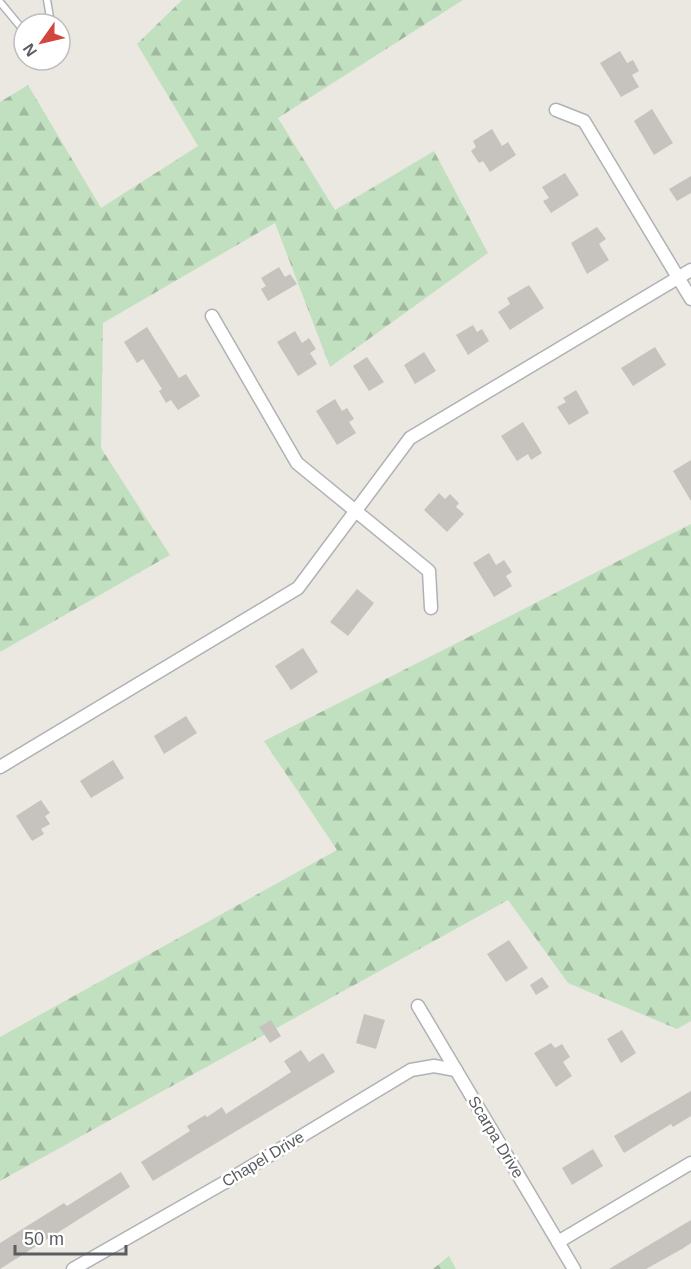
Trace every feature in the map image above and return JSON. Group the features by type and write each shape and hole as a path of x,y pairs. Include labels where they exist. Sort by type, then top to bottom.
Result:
{"street":[{"path":"556,110 584,121 691,300"},
{"path":"0,767 266,610 298,588 410,438 691,270"},
{"path":"212,315 297,463 429,571 430,608"},
{"name":"Scarpa Drive","path":"418,1006 574,1269"},
{"name":"Chapel Drive","path":"73,1269 227,1181 411,1070 434,1066 456,1070"},
{"path":"558,1242 691,1162"}],"lane":[{"path":"0,2 12,16"}],"green space":[{"path":"182,0 463,0 278,118 335,210 434,151 488,253 330,367 275,223 103,323 101,448 170,555 0,652 0,102 28,85 101,208 198,146 137,44"},
{"path":"691,524 691,1021 677,1029 568,983 508,900 0,1181 0,1037 337,850 264,741"},
{"path":"449,1256 456,1269 433,1269"}],"building":[{"path":"620,51 627,63 633,60 639,71 632,75 639,87 621,97 600,63"},
{"path":"652,109 673,143 654,155 634,121"},
{"path":"492,129 502,146 508,142 516,155 490,172 483,161 479,163 471,151 476,147 473,141"},
{"path":"565,173 579,195 551,213 543,201 549,198 542,187"},
{"path":"691,176 691,193 677,201 669,189"},
{"path":"597,227 606,239 599,244 609,260 587,274 571,243"},
{"path":"279,267 285,277 290,274 297,284 268,301 261,289 266,286 261,278"},
{"path":"529,285 544,308 510,330 498,312 510,304 507,298"},
{"path":"473,325 477,332 482,329 489,341 468,355 456,335"},
{"path":"147,327 179,378 186,374 200,396 178,410 171,400 166,403 159,391 162,389 143,359 137,363 124,342"},
{"path":"295,331 302,343 309,338 316,349 310,353 317,364 298,376 277,342"},
{"path":"655,347 666,365 633,386 621,368"},
{"path":"424,352 436,371 415,384 404,365"},
{"path":"367,357 384,382 369,391 353,366"},
{"path":"576,390 589,413 569,425 557,407 566,402 563,398"},
{"path":"335,399 342,411 347,408 354,419 349,422 356,433 337,445 316,411"},
{"path":"523,422 542,453 531,460 528,454 517,461 501,436"},
{"path":"691,460 691,501 673,471"},
{"path":"439,493 445,499 450,494 459,503 456,507 464,514 447,532 424,510"},
{"path":"489,553 496,565 504,560 512,572 506,576 512,586 494,597 473,563"},
{"path":"357,589 374,603 348,636 330,622"},
{"path":"303,648 318,672 291,690 275,666"},
{"path":"186,716 197,733 164,754 154,736"},
{"path":"113,760 124,778 91,798 80,781"},
{"path":"41,800 50,813 45,816 50,824 41,829 44,834 32,841 16,816"},
{"path":"509,940 528,968 506,982 487,954"},
{"path":"542,977 549,987 536,995 530,985"},
{"path":"364,1014 385,1020 376,1049 356,1043"},
{"path":"271,1020 281,1036 270,1043 259,1027"},
{"path":"622,1030 636,1053 621,1063 607,1039"},
{"path":"551,1043 555,1048 562,1044 570,1057 563,1062 572,1076 556,1087 534,1053"},
{"path":"301,1050 309,1062 323,1053 335,1072 153,1181 141,1162 190,1131 187,1126 205,1115 207,1117 222,1107 226,1114 291,1072 284,1061"},
{"path":"691,1091 691,1116 673,1127 671,1124 624,1153 614,1136"},
{"path":"593,1149 603,1166 572,1185 562,1168"},
{"path":"121,1172 130,1187 0,1269 0,1243 64,1203 67,1206"},
{"path":"691,1220 691,1243 682,1249 646,1269 609,1269"}]}
